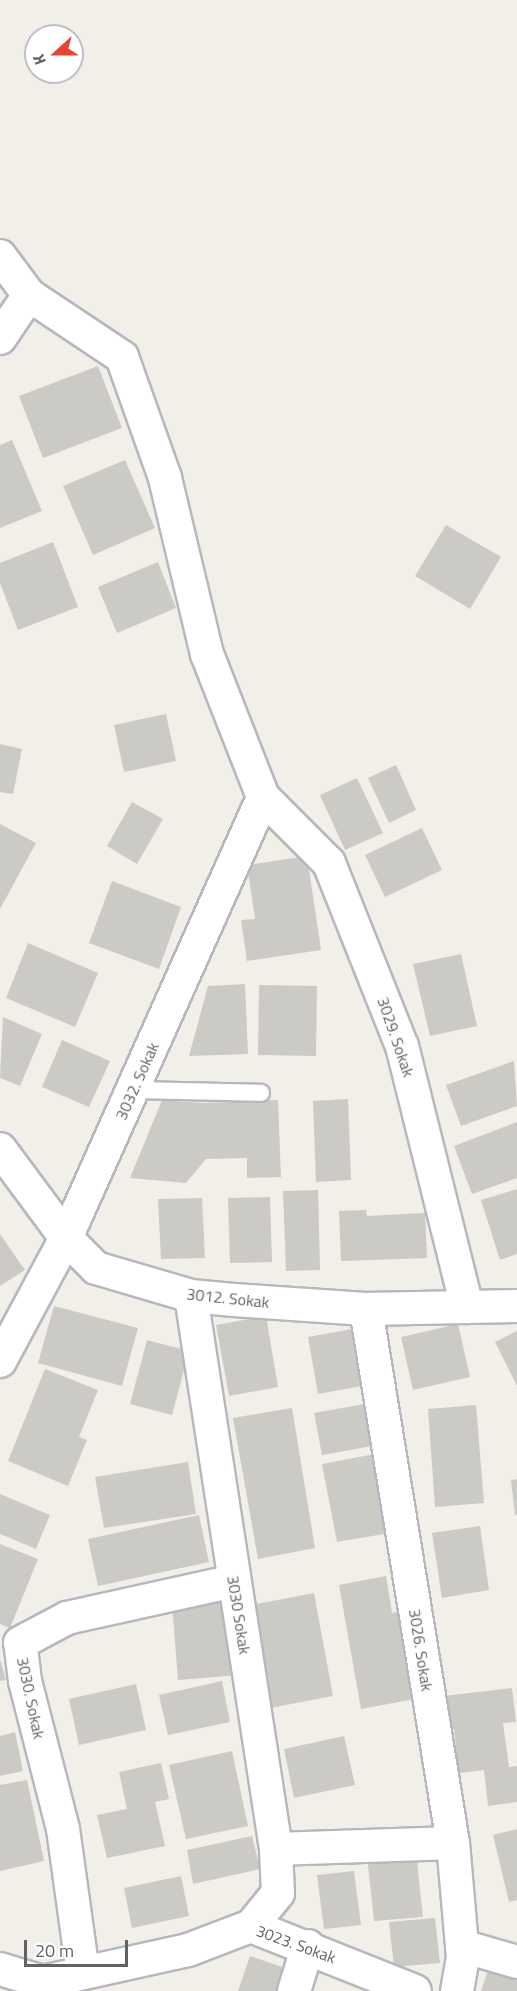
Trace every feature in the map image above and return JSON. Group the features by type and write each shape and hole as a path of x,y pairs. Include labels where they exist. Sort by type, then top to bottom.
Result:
{"street":[{"path":"0,256 29,295 122,357 165,478 207,654 263,796"},
{"path":"0,338 29,295"},
{"name":"3032. Sokak","path":"0,1361 66,1238 263,796"},
{"name":"3029. Sokak","path":"263,796 329,863 402,1046 467,1307"},
{"name":"3012. Sokak","path":"0,1149 66,1238 96,1268 190,1296 366,1309 517,1306"},
{"name":"3030 Sokak","path":"190,1296 276,1849 278,1893 251,1926"},
{"name":"3026. Sokak","path":"366,1309 453,1843 462,1946 457,1991"},
{"name":"3030. Sokak","path":"83,1973 63,1829 25,1681 20,1643 67,1618 234,1581"},
{"path":"276,1849 453,1843"},
{"name":"3023. Sokak","path":"0,1969 43,1982 83,1973 115,1978 251,1926 308,1946 415,1991"},
{"path":"294,1991 308,1946"},
{"path":"462,1946 517,1962"}],"lane":[{"path":"133,1090 261,1093"}],"building":[{"path":"98,366 122,428 43,458 19,396"},
{"path":"12,440 42,511 0,528 0,445"},
{"path":"125,460 155,528 93,555 63,486"},
{"path":"446,525 501,557 470,609 415,576"},
{"path":"53,542 78,607 18,630 0,583 0,563"},
{"path":"158,562 176,608 117,633 98,587"},
{"path":"166,714 176,761 124,772 114,725"},
{"path":"0,744 22,749 13,794 0,792"},
{"path":"396,765 416,810 389,823 368,778"},
{"path":"357,778 383,833 345,850 320,795"},
{"path":"132,802 163,819 137,864 107,846"},
{"path":"0,824 36,843 0,909"},
{"path":"422,828 442,870 385,897 365,855"},
{"path":"307,856 321,950 247,961 241,920 255,919 247,865"},
{"path":"112,881 181,907 159,969 89,943"},
{"path":"28,943 98,973 75,1027 6,998"},
{"path":"461,954 477,1026 430,1036 413,964"},
{"path":"245,984 248,1054 189,1056 208,986"},
{"path":"259,985 317,986 316,1056 258,1055"},
{"path":"3,1017 42,1034 20,1086 0,1078"},
{"path":"62,1040 110,1061 89,1107 42,1087"},
{"path":"514,1061 517,1106 461,1126 446,1085"},
{"path":"348,1099 351,1180 316,1182 313,1101"},
{"path":"162,1100 203,1103 278,1100 281,1177 247,1178 247,1158 206,1159 186,1183 130,1178"},
{"path":"517,1122 517,1178 472,1194 454,1146"},
{"path":"517,1189 517,1254 500,1260 481,1200"},
{"path":"318,1190 320,1270 286,1271 283,1191"},
{"path":"270,1197 272,1262 230,1263 228,1198"},
{"path":"202,1198 205,1258 161,1259 158,1199"},
{"path":"366,1210 367,1216 425,1213 427,1258 341,1261 339,1211"},
{"path":"0,1234 25,1270 0,1286"},
{"path":"54,1306 138,1328 122,1386 38,1363"},
{"path":"266,1316 278,1387 229,1396 216,1325"},
{"path":"458,1324 470,1377 413,1390 401,1337"},
{"path":"358,1328 368,1385 318,1394 308,1337"},
{"path":"517,1331 517,1386 495,1342"},
{"path":"147,1340 189,1351 172,1415 130,1404"},
{"path":"45,1369 98,1390 79,1437 87,1440 68,1486 8,1461"},
{"path":"370,1403 378,1445 322,1455 314,1413"},
{"path":"476,1405 484,1503 435,1507 428,1409"},
{"path":"292,1408 315,1548 258,1559 233,1418"},
{"path":"375,1454 390,1533 337,1542 322,1464"},
{"path":"188,1462 196,1514 104,1528 95,1477"},
{"path":"517,1479 517,1515 515,1515 511,1480"},
{"path":"0,1494 50,1515 36,1549 0,1534"},
{"path":"199,1515 209,1562 98,1586 88,1539"},
{"path":"480,1526 489,1590 442,1598 432,1533"},
{"path":"0,1544 38,1559 10,1628 0,1624"},
{"path":"386,1576 392,1613 399,1611 415,1699 361,1709 339,1585"},
{"path":"314,1593 333,1696 270,1708 252,1605"},
{"path":"233,1600 239,1675 178,1680 172,1604"},
{"path":"0,1659 6,1680 0,1681"},
{"path":"222,1681 230,1722 168,1735 159,1695"},
{"path":"136,1684 146,1730 79,1745 69,1699"},
{"path":"512,1688 516,1722 503,1723 509,1767 517,1766 517,1802 488,1806 484,1770 459,1773 454,1729 449,1729 444,1696"},
{"path":"15,1732 23,1771 0,1776 0,1736"},
{"path":"344,1736 355,1785 294,1798 284,1749"},
{"path":"232,1751 248,1826 186,1839 169,1765"},
{"path":"161,1763 169,1799 155,1802 165,1846 107,1858 97,1815 127,1809 119,1772"},
{"path":"27,1780 44,1861 0,1871 0,1785"},
{"path":"517,1829 517,1900 509,1902 493,1835"},
{"path":"252,1836 260,1869 193,1884 187,1850"},
{"path":"416,1852 423,1917 374,1921 367,1856"},
{"path":"354,1871 361,1925 324,1929 317,1875"},
{"path":"181,1876 189,1916 132,1928 124,1888"},
{"path":"435,1918 440,1963 394,1967 389,1922"},
{"path":"250,1956 285,1968 277,1991 238,1991"},
{"path":"490,1964 517,1973 517,1991 481,1991"}]}
